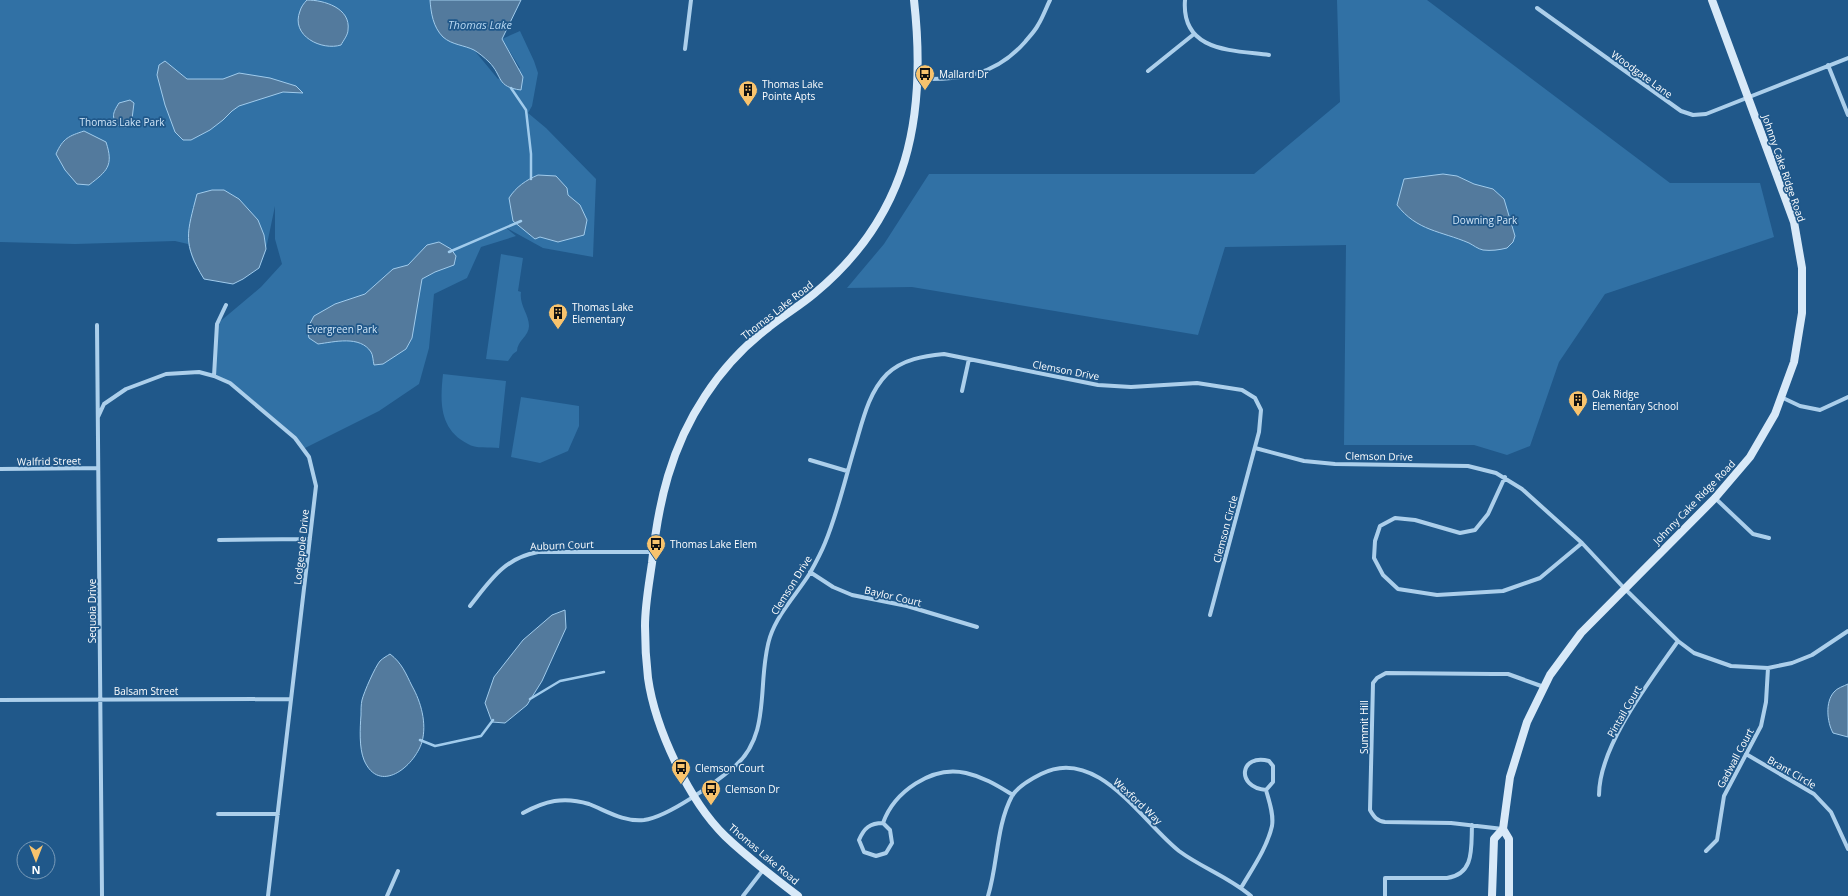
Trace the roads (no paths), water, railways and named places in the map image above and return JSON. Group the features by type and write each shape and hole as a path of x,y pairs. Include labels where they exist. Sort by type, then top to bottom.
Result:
{"street":[{"path":"685,49 691,0"},
{"name":"Thomas Lake Road","path":"798,896 763,870 724,834 693,796 664,739 649,680 645,624 653,552 659,506 670,465 687,426 705,395 724,370 745,348 768,328 814,294 840,271 865,241 884,212 898,181 909,148 916,115 919,79 919,40 914,0"},
{"path":"919,79 951,80 971,76 994,67 1013,55 1038,27 1050,0"},
{"path":"1185,0 1185,10 1188,22 1194,34 1204,42 1216,48 1270,55"},
{"name":"Johnny Cake Ridge Road","path":"1492,896 1494,839 1503,829 1510,777 1527,722 1550,675 1581,633 1715,498 1750,457 1775,414 1794,362 1802,313 1802,268 1794,222 1712,0"},
{"name":"Woodgate Lane","path":"1537,8 1681,111 1693,115 1706,114 1848,58"},
{"path":"1148,71 1194,34"},
{"path":"1828,65 1848,115"},
{"path":"214,376 217,324 226,305"},
{"name":"Sequoia Drive","path":"97,325 102,896"},
{"name":"Clemson Drive","path":"693,796 735,766 752,745 759,724 766,653 770,637 779,618 810,572 825,543 869,401 887,374 904,362 924,356 944,354 1098,385 1131,386 1197,383 1242,390 1255,398 1261,410 1255,448 1304,461 1332,464 1468,466 1487,470 1505,477 1522,489 1582,543 1624,588 1678,641 1694,652 1731,666 1768,668 1792,663 1812,655 1848,631"},
{"path":"962,391 969,359"},
{"name":"Lodgepole Drive","path":"98,417 104,404 126,389 166,374 199,372 214,376 230,383 295,438 309,457 316,486 268,896"},
{"path":"1782,397 1800,406 1820,410 1848,397"},
{"name":"Clemson Circle","path":"1210,615 1255,448"},
{"path":"810,460 847,471"},
{"name":"Walfrid Street","path":"0,470 98,468"},
{"path":"1505,477 1488,514 1476,530 1460,533 1415,520 1395,518 1380,526 1375,541 1374,558 1383,575 1398,589 1437,595 1503,591 1540,578 1582,543"},
{"path":"1715,498 1753,534 1769,538"},
{"path":"219,540 310,539"},
{"name":"Auburn Court","path":"470,606 501,568 524,555 538,552 653,552"},
{"name":"Baylor Court","path":"810,572 833,587 852,595 907,606 977,627"},
{"name":"Pintail Court","path":"1599,796 1599,781 1625,721 1678,641"},
{"name":"Gadwall Court","path":"1706,851 1717,840 1724,796 1761,726 1764,714 1768,668"},
{"name":"Summit Hill","path":"1503,829 1451,823 1385,822 1376,819 1372,815 1370,810 1373,683 1377,678 1386,673 1508,674 1544,687"},
{"name":"Balsam Street","path":"0,700 291,698"},
{"name":"Brant Circle","path":"1746,754 1814,794 1831,812 1848,849"},
{"path":"1255,759 1269,761 1273,766 1273,782 1266,790 1256,789 1248,784 1244,776 1245,769 1249,763 1255,759"},
{"name":"Wexford Way","path":"988,896 1004,816 1013,795 1028,781 1048,771 1070,768 1091,772 1110,784 1179,851 1241,888 1251,896"},
{"path":"883,823 897,798 917,783 940,773 964,772 972,774 987,779 1013,795"},
{"path":"1241,888 1266,841 1272,826 1272,812 1266,790"},
{"path":"523,813 543,802 568,800 588,804 619,818 644,820 666,813 693,796"},
{"path":"218,814 278,814"},
{"path":"873,823 883,823 890,830 892,843 886,853 876,856 864,852 859,840 864,829 873,823"},
{"path":"1386,896 1385,878 1447,878 1462,872 1470,861 1472,825"},
{"name":"Johnny Cake Ridge Road","path":"1503,829 1509,839 1509,896"},
{"path":"743,896 763,870"},
{"path":"387,896 398,871"}],"water":[{"path":"307,0 314,0 328,4 341,11 345,16 348,22 348,32 341,45 325,46 310,40 304,34 300,28 298,20 301,8"},
{"name":"Thomas Lake","path":"430,0 521,0 502,39 523,77 521,90 513,89 504,84 493,67 476,51 450,42 443,37 435,24"},
{"path":"165,61 187,79 223,79 239,73 270,78 296,86 303,93 283,92 239,106 210,130 191,140 183,140 175,132 165,105 157,75 159,65"},
{"path":"130,100 134,103 132,119 127,127 120,127 114,118 115,110 119,103"},
{"path":"84,131 106,142 109,157 109,162 104,172 89,185 77,184 65,170 56,154 61,144 67,138"},
{"path":"1443,174 1457,176 1474,184 1493,189 1504,199 1515,236 1513,242 1507,248 1486,250 1477,248 1469,243 1421,225 1405,214 1397,205 1404,179"},
{"path":"538,175 556,176 567,188 568,195 580,205 587,220 584,235 558,242 540,237 535,239 513,221 509,198 522,184"},
{"path":"212,190 224,190 239,199 258,220 264,235 266,249 259,268 233,284 204,279 197,267 189,247 189,229 197,194"},
{"path":"439,242 451,249 456,256 454,265 435,272 422,279 412,338 406,349 383,364 374,365 371,352 360,343 354,341 339,341 318,344 309,338 307,329 314,316 335,304 365,294 393,269 408,265 427,245"},
{"path":"565,610 566,628 542,681 527,705 505,723 492,722 485,703 494,677 523,640 552,615"},
{"path":"390,654 401,665 415,692 422,713 424,727 422,742 412,760 396,774 387,776 378,775 370,770 364,760 362,755 360,726 363,696 367,686 375,668 380,661"},
{"path":"1848,684 1848,737 1833,733 1828,718 1828,706 1834,692"}],"waterway":[{"path":"511,88 526,110 531,154 531,179"},
{"path":"449,252 521,221"},
{"path":"530,699 560,681 604,672"},
{"path":"420,740 435,746 481,736 493,720"}],"place":[{"name":"Mallard Dr","path":"925,91"},
{"name":"Thomas Lake Pointe Apts","path":"748,107"},
{"name":"Thomas Lake Elementary","path":"558,330"},
{"name":"Oak Ridge Elementary School","path":"1578,417"},
{"name":"Thomas Lake Elem","path":"656,561"},
{"name":"Clemson Court","path":"681,785"},
{"name":"Clemson Dr","path":"711,806"}],"park label":[{"name":"Thomas Lake Park","path":"122,122"},
{"name":"Downing Park","path":"1485,220"},
{"name":"Evergreen Park","path":"342,329"}]}
